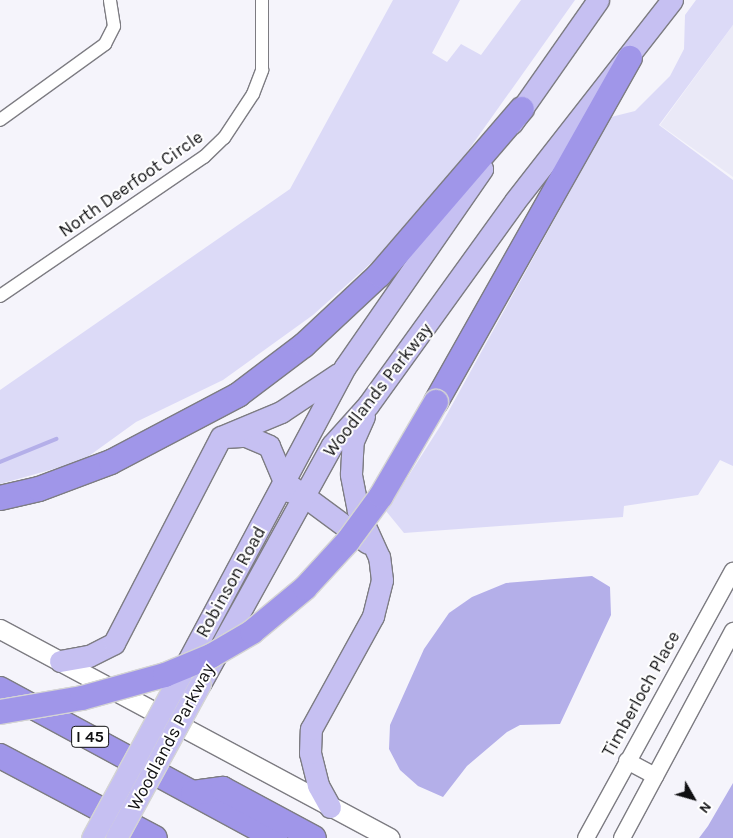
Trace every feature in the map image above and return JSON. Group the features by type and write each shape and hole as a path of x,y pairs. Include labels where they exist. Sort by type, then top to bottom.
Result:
{"highway":[{"path":"0,712 74,700 165,675 211,656 252,632 305,588 348,541 381,496 630,58"},
{"path":"0,498 39,489 111,462 238,395 326,326 399,254 522,109"},
{"name":"I 45","path":"0,689 275,838"},
{"path":"0,756 155,838"},
{"path":"193,793 222,789 314,838"}],"main road":[{"name":"Woodlands Parkway","path":"285,484 345,367 598,0"},
{"name":"Woodlands Parkway","path":"116,838 190,679 332,445 368,405 514,201 630,58 672,0"},
{"path":"60,662 89,656 114,643 221,437 281,412 323,388 345,367"},
{"path":"330,807 318,785 310,753 311,729 373,616 382,580 379,557 371,546 351,474 353,441 368,405"},
{"path":"221,437 260,439 277,457 285,484 299,502 371,546"},
{"name":"Robinson Road","path":"92,838 190,679 285,484"},
{"path":"0,629 390,838"}],"street":[{"path":"0,120 105,44 114,26 110,0"},
{"name":"North Deerfoot Circle","path":"4,294 204,157 224,138 254,94 262,70 262,0"},
{"name":"Timberloch Place","path":"586,838 733,571"},
{"path":"622,838 733,631"},
{"path":"627,761 655,776"}],"shaded area":[{"path":"393,0 460,0 432,53 447,62 461,44 481,55 521,0 575,0 438,193 398,239 313,315 223,380 136,422 82,461 0,484 0,390 290,189"},
{"path":"696,0 733,0 733,25 659,125 733,180 733,466 720,460 698,495 624,506 623,517 404,533 386,511 441,425 611,117 635,111 670,76 684,49 685,15"},
{"path":"733,25 733,177 660,125"},
{"path":"592,576 610,587 611,615 560,724 520,725 507,732 467,766 443,797 418,786 400,770 389,749 390,725 424,649 449,613 472,597 506,583"},
{"path":"733,783 733,838 699,838 708,826"}],"waterway":[{"path":"0,462 56,439"}]}
